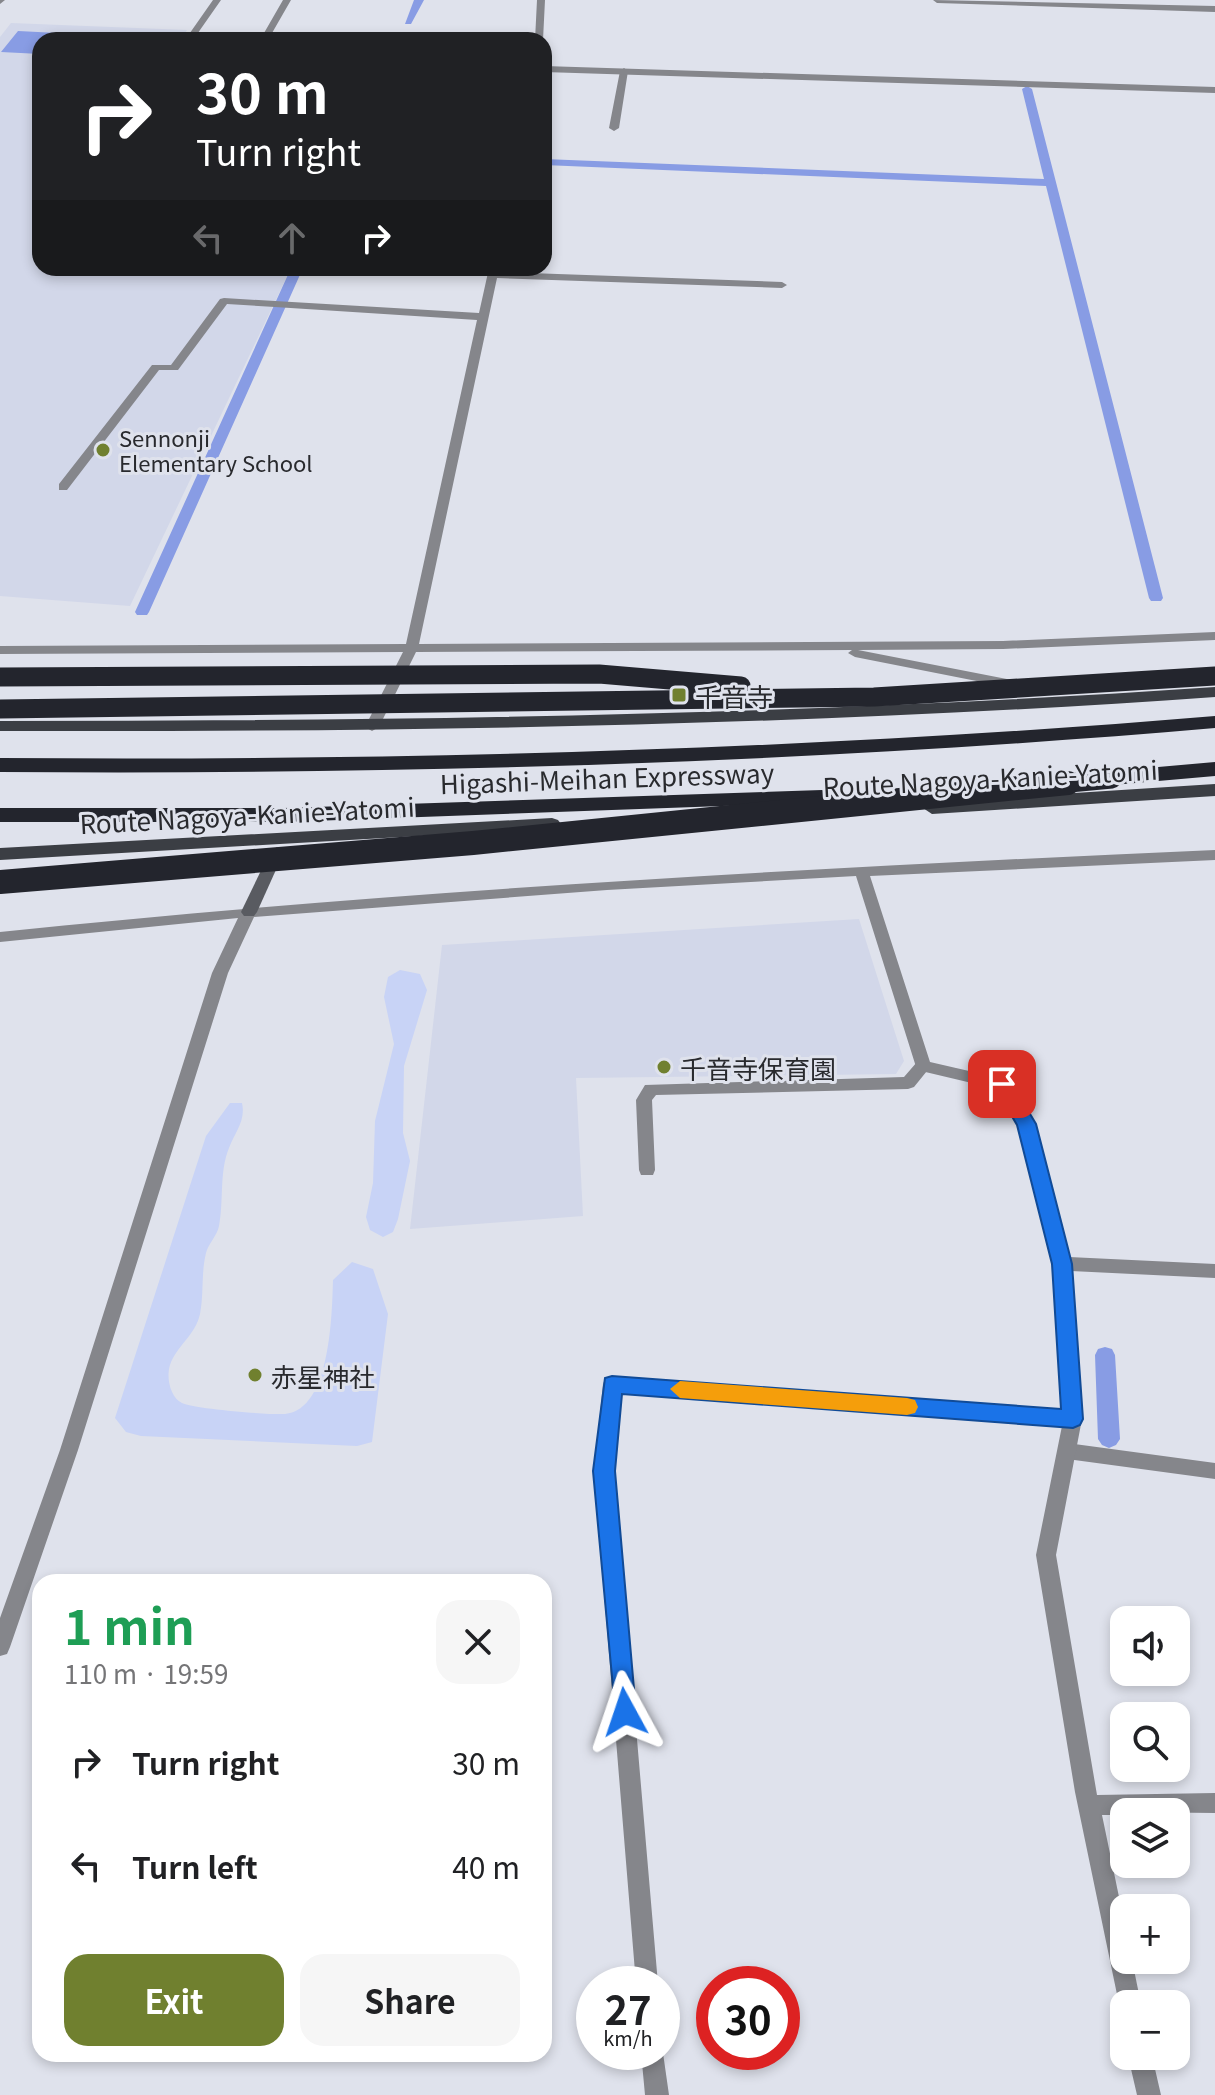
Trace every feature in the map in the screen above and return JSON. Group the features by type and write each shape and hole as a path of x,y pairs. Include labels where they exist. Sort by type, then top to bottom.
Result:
{"highway":[{"path":"0,677 599,674 874,697"},
{"path":"0,709 874,697 1215,676"},
{"name":"Higashi-Meihan Expressway","path":"0,765 308,766 663,756 1062,735 1215,722"},
{"name":"Higashi-Meihan Expressway","path":"0,815 284,815 665,805 1112,779 1215,769"},
{"path":"0,882 473,843 1112,779"}],"main road":[{"path":"0,726 372,727 758,719 1215,692"},
{"name":"Route Nagoya-Kanie-Yatomi","path":"0,854 284,837 914,809 1215,790"}],"street":[{"path":"195,32 217,0"},
{"path":"269,32 287,0"},
{"path":"539,32 541,0"},
{"path":"937,0 1215,9"},
{"path":"552,69 1215,90"},
{"path":"614,128 624,71"},
{"path":"552,275 782,285"},
{"path":"372,727 412,647 492,276"},
{"path":"63,487 156,367 174,368 224,301 484,317"},
{"path":"0,650 822,647 1018,644 1215,636"},
{"path":"822,647 1096,701"},
{"path":"0,1647 69,1450 205,1015 220,973 284,837"},
{"path":"0,937 249,912 861,870 1215,855"},
{"path":"861,870 923,1066"},
{"path":"647,1170 644,1100 651,1089 908,1083 923,1066"},
{"path":"923,1066 1002,1084 1026,1124 1062,1264 1073,1419 1046,1555 1089,1805 1127,1990"},
{"path":"1062,1264 1215,1271"},
{"path":"645,1966 604,1471 612,1384 1073,1419"},
{"path":"1067,1451 1215,1471"},
{"path":"1089,1805 1215,1803"},
{"path":"655,2070 657,2095"},
{"path":"1143,2070 1149,2095"}],"shaded area":[{"name":"Sennonji Elementary School","path":"11,23 187,30 32,32 32,276 287,276 130,606 0,596 0,37"},
{"name":"千音寺保育園","path":"859,919 904,1061 896,1074 576,1078 583,1216 410,1229 442,945"},
{"path":"400,970 420,974 427,990 404,1066 403,1133 410,1161 398,1219 393,1232 383,1237 370,1230 366,1217 373,1183 375,1121 394,1044 384,997 388,977"},
{"path":"230,1103 242,1103 242,1115 226,1157 219,1226 206,1253 198,1322 170,1365 172,1392 182,1403 216,1409 285,1414 300,1408 312,1396 326,1358 333,1280 352,1262 373,1269 388,1314 372,1442 357,1446 141,1436 126,1432 115,1418 206,1136"}],"water":[{"path":"18,31 38,32 32,32 32,54 1,52"}],"waterway":[{"path":"408,22 419,0"},
{"path":"1027,89 1051,183"},
{"path":"552,162 1051,183"},
{"path":"1051,183 1156,598"},
{"path":"142,612 293,276"},
{"path":"1105,1355 1109,1439"}],"slow traffic":[{"path":"680,1389 907,1407"}],"place":[{"name":"Sennonji Elementary School","path":"103,450"},
{"name":"千音寺","path":"679,695"},
{"name":"千音寺保育園","path":"664,1067"},
{"name":"赤星神社","path":"255,1375"}],"route":[{"path":"625,1712 604,1471 612,1384 1073,1419 1062,1264 1026,1124 1002,1084"}]}
